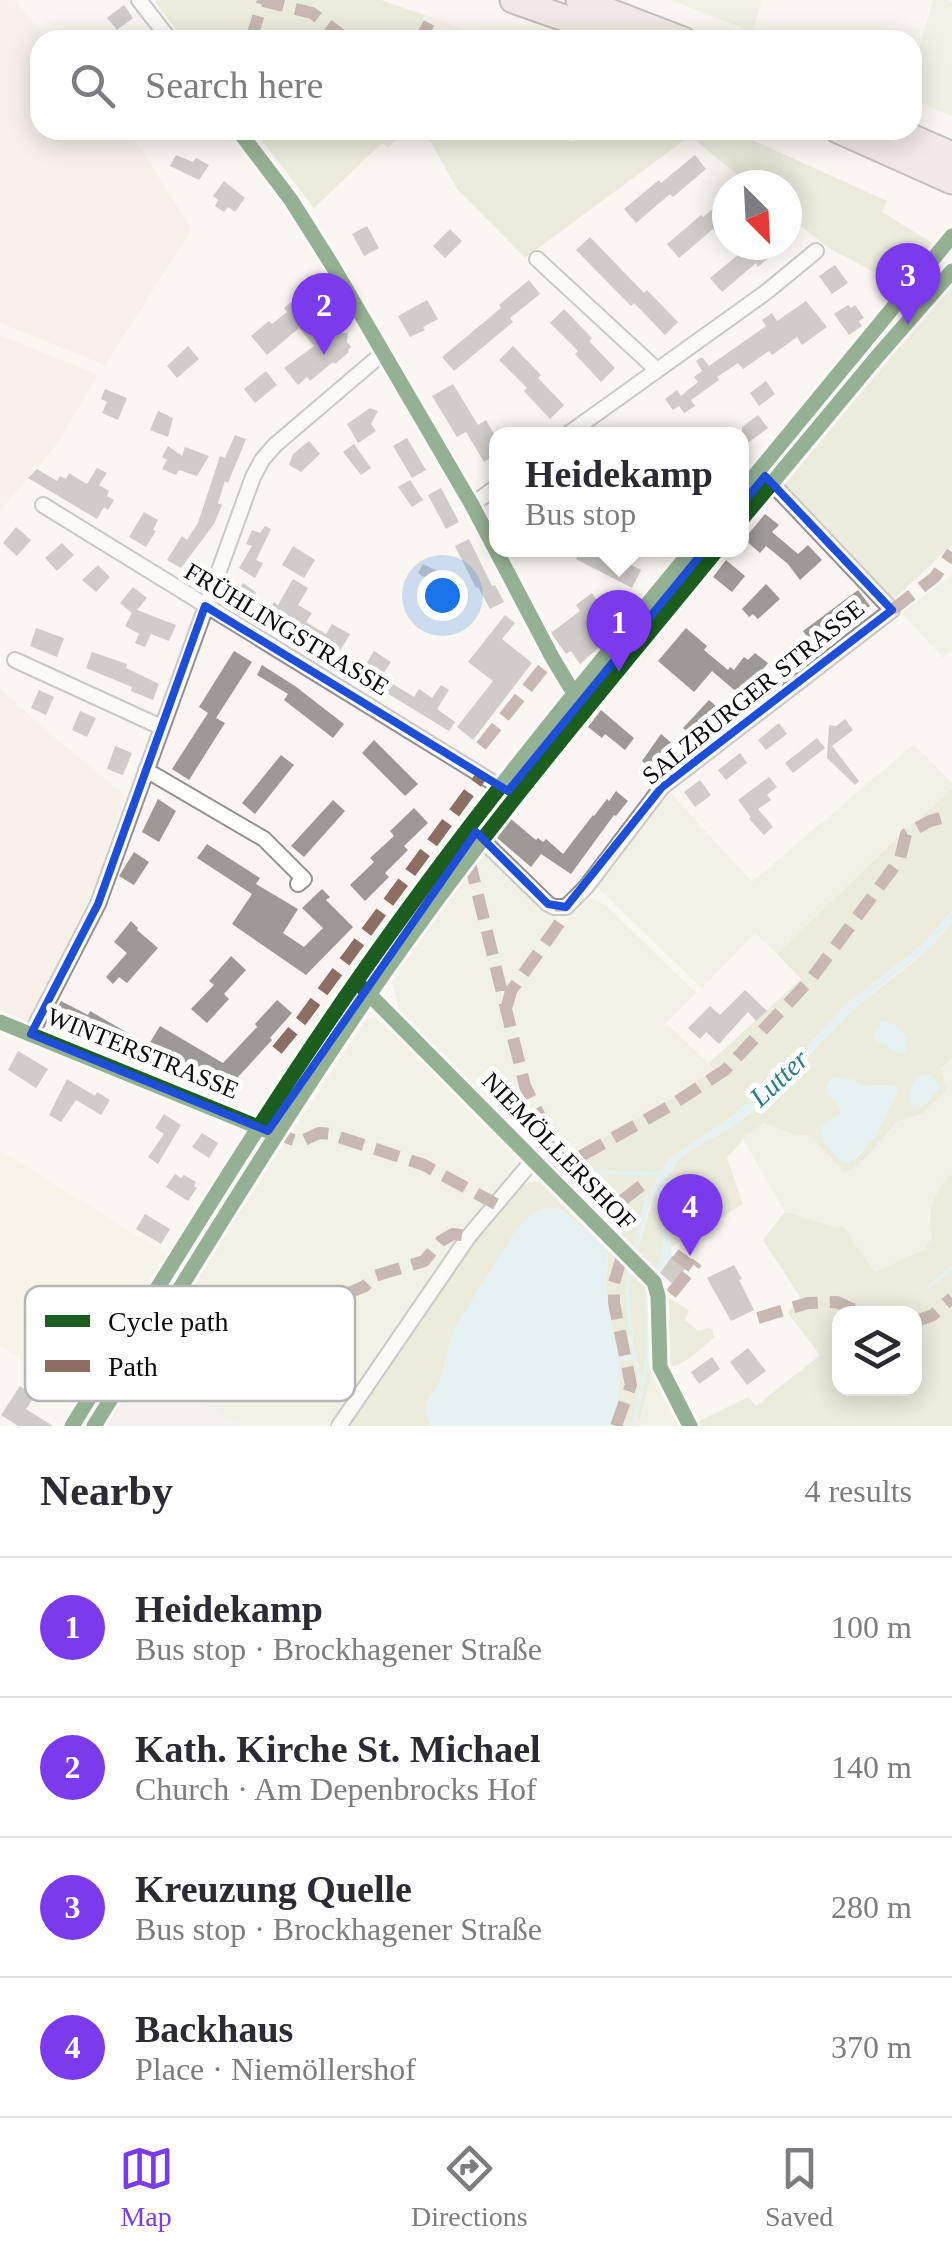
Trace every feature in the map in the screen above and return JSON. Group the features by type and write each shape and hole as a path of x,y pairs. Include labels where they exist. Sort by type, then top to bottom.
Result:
{"highway":[{"path":"513,0 598,30"},
{"path":"578,0 657,30"},
{"path":"860,140 952,182"},
{"path":"918,140 952,155"}],"main road":[{"path":"749,495 952,253"},
{"path":"170,1286 363,988 475,833 698,557"},
{"path":"82,1426 98,1401"}],"street":[{"path":"139,0 162,30"},
{"path":"246,140 291,200 489,537"},
{"path":"578,427 765,294 816,251"},
{"path":"537,259 657,370"},
{"path":"31,1034 98,904 253,476 275,445 383,353"},
{"name":"SALZBURGER STRASSE","path":"475,833 548,904 566,906 586,887 662,787 892,610 765,476"},
{"path":"472,504 489,491"},
{"name":"FRÜHLINGSTRASSE","path":"43,505 507,792"},
{"path":"500,557 552,658 582,698"},
{"path":"15,660 161,727"},
{"path":"146,770 264,839 304,879 298,884"},
{"name":"NIEMÖLLERSHOF","path":"363,988 654,1282 660,1366 690,1426"},
{"name":"WINTERSTRASSE","path":"0,1022 268,1131"},
{"path":"339,1426 469,1236 534,1159"}],"highlighted area":[{"path":"765,476 892,610 662,787 566,907 548,904 476,832 268,1131 31,1034 98,904 205,606 508,791"}],"shaded area":[{"path":"0,0 14,0 40,30 30,30 30,140 134,140 192,229 105,365 0,323"},
{"path":"425,15 468,30 418,30"},
{"path":"0,335 98,375 57,444 0,511"},
{"path":"0,688 125,795 91,901 27,1027 0,1015"},
{"path":"116,1401 202,1401 241,1426 100,1426"}],"green space":[{"path":"381,0 425,15 418,30 176,30 155,2"},
{"path":"671,0 761,0 754,30"},
{"path":"933,0 952,3 952,116 922,103 922,39"},
{"path":"262,140 396,140 388,148 382,143 314,208"},
{"path":"430,140 685,140 525,258 458,190"},
{"path":"695,140 752,140 887,201 882,212 936,245 904,288 827,247 802,227 802,170 732,170"},
{"path":"952,283 952,545 892,601 782,483"},
{"path":"952,574 952,652 943,658 902,613"},
{"path":"914,744 952,783 952,789 777,954 755,933 702,988 595,885 667,789 752,882"},
{"path":"952,789 952,911 922,945 848,1003 794,1060 731,1117 668,1160 645,1201 632,1253 563,1179 560,1164 683,1092 713,1069 709,1063 801,979 777,954"},
{"path":"483,849 563,924 586,896 605,905 696,993 666,1023 713,1068 683,1092 560,1164 399,1012 392,981"},
{"path":"952,921 952,1059 940,1069 947,1090 922,1114 898,1121 863,1161 845,1173 811,1136 792,1134 764,1123 727,1158 743,1204 671,1247 664,1195 669,1175 681,1158 739,1122 855,1009","holes":["850,1079 863,1086 894,1085 884,1116 863,1150 856,1159 839,1159 820,1129 840,1114 833,1096"]},
{"path":"368,1019 381,1019 389,1026 509,1145 516,1157 515,1169 464,1228 355,1387 355,1286 190,1286"},
{"path":"952,1059 952,1177 949,1175 939,1189 928,1217 932,1236 922,1250 875,1273 858,1251 836,1234 785,1212 743,1139 764,1123 792,1134 811,1136 863,1161 899,1121 922,1114 940,1069"},
{"path":"0,1150 171,1257 153,1286 25,1286 25,1362 0,1346"},
{"path":"949,1174 952,1426 696,1426 695,1423 748,1397 756,1406 820,1355 788,1313 800,1297 763,1240 785,1212 843,1227 875,1272 923,1250 932,1236 935,1197"},
{"path":"535,1181 549,1184 652,1288 654,1363 640,1420 633,1426 609,1426 612,1424 608,1255 606,1248 561,1209 454,1329 440,1381 427,1402 433,1426 348,1426 474,1240 523,1185"},
{"path":"654,1196 658,1198 663,1237 653,1273 635,1257"},
{"path":"662,1294 689,1310 685,1320 698,1331 712,1329 714,1338 685,1361 664,1367"},
{"path":"654,1363 684,1426 633,1426 640,1420"},
{"path":"202,1401 345,1401 328,1426 241,1426"}],"water":[{"path":"952,911 952,921 929,949 855,1009 736,1125 685,1154 674,1166 662,1200 672,1255 657,1277 653,1273 663,1237 655,1196 635,1257 632,1253 645,1201 668,1160 731,1117 794,1060 848,1003 922,945"},
{"path":"882,1021 902,1031 905,1052 900,1054 875,1040 874,1034"},
{"path":"923,1074 931,1075 939,1086 929,1101 913,1109 910,1090"},
{"path":"833,1077 863,1086 894,1085 898,1091 875,1137 850,1163 831,1151 820,1129 840,1114 836,1101 824,1094"},
{"path":"546,1207 561,1209 606,1248 606,1287 620,1377 616,1412 609,1426 433,1426 424,1413 440,1381 454,1329 517,1228"}],"building":[{"path":"124,5 133,18 117,30 107,18"},
{"path":"176,155 209,165 199,180 170,166"},
{"path":"695,155 706,169 636,223 624,209"},
{"path":"224,181 245,198 235,212 228,207 224,212 215,206 218,200 213,196"},
{"path":"712,210 712,230 679,258 667,244"},
{"path":"367,226 379,248 364,256 352,234"},
{"path":"450,229 462,241 445,258 433,246"},
{"path":"590,237 678,322 665,335 576,250"},
{"path":"732,260 766,260 758,267 756,263 722,292 710,278"},
{"path":"835,265 848,283 832,294 819,276"},
{"path":"529,280 540,294 454,371 442,357"},
{"path":"305,291 332,331 336,328 340,333 348,333 351,347 335,364 298,385 284,368 314,346 299,328 267,355 251,336 287,312 284,308"},
{"path":"427,300 438,319 410,337 398,316"},
{"path":"806,301 827,327 802,345 797,337 743,369 738,363 691,400 695,406 684,413 679,406 673,410 665,399 677,390 681,396 698,382 694,377 702,371 696,361 702,357 709,366 766,326 762,320 772,313 777,321"},
{"path":"855,305 864,318 859,321 862,326 849,335 834,314"},
{"path":"564,309 615,368 601,382 550,323"},
{"path":"188,346 199,359 177,378 167,366"},
{"path":"513,346 564,405 550,419 499,360"},
{"path":"266,371 277,385 255,403 244,389"},
{"path":"766,381 775,394 759,406 750,393"},
{"path":"453,384 478,425 486,420 490,427 489,459 484,462 466,432 457,437 432,396"},
{"path":"105,389 127,398 118,420 102,413 107,402 101,399"},
{"path":"370,408 378,411 371,424 376,431 358,443 347,424"},
{"path":"158,411 173,418 168,437 150,430"},
{"path":"758,415 768,428 749,442 749,427 742,427"},
{"path":"235,435 246,439 228,483 225,481 218,503 222,505 214,524 181,568 167,560 182,536 187,540 198,523 220,456 225,458"},
{"path":"407,438 426,470 412,478 393,446"},
{"path":"309,441 320,454 301,472 289,465 293,454"},
{"path":"354,444 371,468 361,475 343,452"},
{"path":"168,446 182,456 185,447 209,456 197,476 179,470 176,475 162,469 167,460 162,457"},
{"path":"97,468 107,473 99,485 114,500 97,519 28,478 37,469 57,481 60,476 66,479 69,473 87,484"},
{"path":"410,480 423,500 412,507 398,487"},
{"path":"441,488 459,522 446,529 428,495"},
{"path":"144,512 158,520 146,547 129,537"},
{"path":"765,514 779,525 772,532 798,554 808,545 822,560 800,580 766,546 760,553 749,543 749,533"},
{"path":"265,526 271,529 256,560 263,563 255,578 239,568 252,546 246,544 252,530 260,533"},
{"path":"16,527 31,540 17,556 3,543"},
{"path":"469,539 504,602 490,609 455,546"},
{"path":"62,543 74,555 57,571 45,558"},
{"path":"293,546 315,560 304,578 282,565"},
{"path":"615,557 641,570 632,588 576,559"},
{"path":"726,560 745,576 732,592 713,577"},
{"path":"423,564 444,574 431,597 418,590 425,578 418,573"},
{"path":"98,565 110,577 96,592 82,580"},
{"path":"293,579 308,588 298,605 312,613 306,622 326,634 332,624 350,634 334,661 263,618 274,602 278,605"},
{"path":"243,583 256,592 246,609 232,600"},
{"path":"766,584 780,599 758,619 753,614 749,617 742,609"},
{"path":"133,587 147,598 137,610 176,625 169,641 151,634 145,647 135,643 139,634 125,626 132,613 120,603"},
{"path":"858,590 870,606 815,647 803,631"},
{"path":"592,593 617,632 580,664 571,651 566,654 551,633 580,611 576,605"},
{"path":"505,615 515,623 502,639 532,663 473,740 457,727 493,681 468,662"},
{"path":"36,628 64,638 57,657 30,646"},
{"path":"686,628 728,670 734,670 744,657 748,660 755,653 768,663 751,684 756,689 746,700 712,671 694,692 658,661"},
{"path":"234,651 252,662 216,718 225,723 189,780 172,769 208,713 199,707"},
{"path":"374,651 391,662 381,677 414,697 419,689 432,698 441,685 449,690 437,709 455,722 449,731 359,676"},
{"path":"92,652 127,664 126,668 159,684 153,700 86,668"},
{"path":"262,665 344,724 333,738 284,700 288,694 257,675"},
{"path":"39,690 54,697 46,715 31,708"},
{"path":"709,700 724,713 707,733 704,730 696,739 683,728"},
{"path":"601,710 634,738 625,750 605,734 602,738 588,727"},
{"path":"80,711 96,718 87,737 72,730"},
{"path":"845,719 853,730 832,746 859,781 855,785 827,758 829,725 836,726"},
{"path":"779,723 787,734 766,750 758,740"},
{"path":"661,734 675,746 652,769 642,761"},
{"path":"817,738 825,748 793,773 785,763"},
{"path":"374,740 418,784 405,796 362,753"},
{"path":"115,746 132,753 123,775 107,769"},
{"path":"740,753 747,763 726,780 718,770"},
{"path":"281,755 294,765 255,814 242,803"},
{"path":"769,777 777,787 767,795 771,800 758,809 773,827 764,835 738,800"},
{"path":"700,780 711,795 695,807 684,792"},
{"path":"616,791 628,801 571,874 541,854 531,867 496,837 511,819 536,840 546,839 563,854"},
{"path":"158,799 176,811 159,842 142,832"},
{"path":"333,800 345,811 304,857 291,846"},
{"path":"414,808 428,823 404,846 408,850 385,873 389,877 365,901 350,885 374,862 370,858 394,836 390,831"},
{"path":"207,844 260,878 256,884 298,909 283,933 304,947 323,928 302,908 322,889 330,897 326,900 353,927 306,975 232,924 252,894 197,858"},
{"path":"134,852 149,862 134,885 119,876"},
{"path":"131,921 158,948 127,983 119,977 113,984 106,977 127,953 114,942"},
{"path":"231,956 246,970 224,994 229,999 207,1023 191,1009 214,985 209,981"},
{"path":"745,990 767,1011 756,1021 748,1012 719,1044 706,1032 700,1039 688,1028 710,1006 720,1015"},
{"path":"277,1000 292,1013 227,1089 149,1044 160,1026 223,1063"},
{"path":"61,1001 88,1015 90,1011 133,1036 124,1052 52,1018"},
{"path":"18,1051 48,1069 36,1088 8,1070"},
{"path":"67,1079 110,1100 101,1115 76,1100 61,1122 49,1115"},
{"path":"164,1114 181,1125 158,1164 148,1157 164,1134 155,1128"},
{"path":"202,1133 218,1143 209,1158 192,1147"},
{"path":"175,1174 196,1182 197,1188 188,1201 166,1187"},
{"path":"145,1214 170,1229 161,1244 136,1229"},
{"path":"672,1256 687,1266 674,1285 660,1273"},
{"path":"734,1265 754,1310 731,1321 707,1278"},
{"path":"748,1348 766,1371 747,1385 730,1362"},
{"path":"712,1357 720,1369 699,1384 691,1372"},
{"path":"20,1386 25,1389 25,1401 32,1401 26,1409 53,1426 18,1426 1,1415"}],"waterway":[{"path":"573,1181 596,1172 661,1174"},
{"name":"Lutter","path":"629,1426 635,1421 642,1388 632,1346 627,1291 631,1267"},
{"path":"929,1286 952,1268"},
{"path":"643,1383 648,1352 647,1289"},
{"path":"619,1360 634,1357"}],"marked path":[{"path":"254,30 263,1 312,13 335,30"},
{"path":"425,30 429,23"},
{"path":"892,610 935,577 952,552"},
{"path":"481,746 552,657"},
{"path":"277,1050 482,775"},
{"path":"549,1174 670,1106 725,1070 811,979 900,859 906,834 952,815"},
{"path":"467,860 525,1086 558,1153 549,1174"},
{"path":"507,1006 511,991 561,921 561,908"},
{"path":"270,1132 300,1142 319,1133 330,1134 424,1165 496,1204"},
{"path":"606,1235 624,1199 646,1182"},
{"path":"355,1290 375,1276 424,1261 441,1241 453,1234 469,1236"},
{"path":"616,1426 631,1385 614,1303 614,1283 623,1253"},
{"path":"675,1254 692,1267"},
{"path":"671,1294 697,1262"},
{"path":"922,1319 933,1315 952,1298"},
{"path":"758,1318 808,1303 837,1302 846,1306"}],"cycle path":[{"path":"246,140 291,200 332,265 489,537"},
{"path":"749,482 952,236"},
{"path":"749,511 952,271"},
{"path":"499,557 552,657 570,687 582,698"},
{"path":"159,1286 312,1047 432,876 686,557"},
{"path":"182,1286 361,1006 439,897 711,557"},
{"path":"363,988 654,1282 658,1296 660,1367 690,1426"},
{"path":"0,1022 268,1131"},
{"path":"72,1426 88,1401"},
{"path":"94,1426 110,1401"}],"place":[{"name":"Kreuzung Quelle","path":"908,325"},
{"name":"Kath. Kirche St. Michael","path":"324,355"},
{"name":"Heidekamp","path":"619,672"},
{"name":"Backhaus","path":"690,1256"}]}
